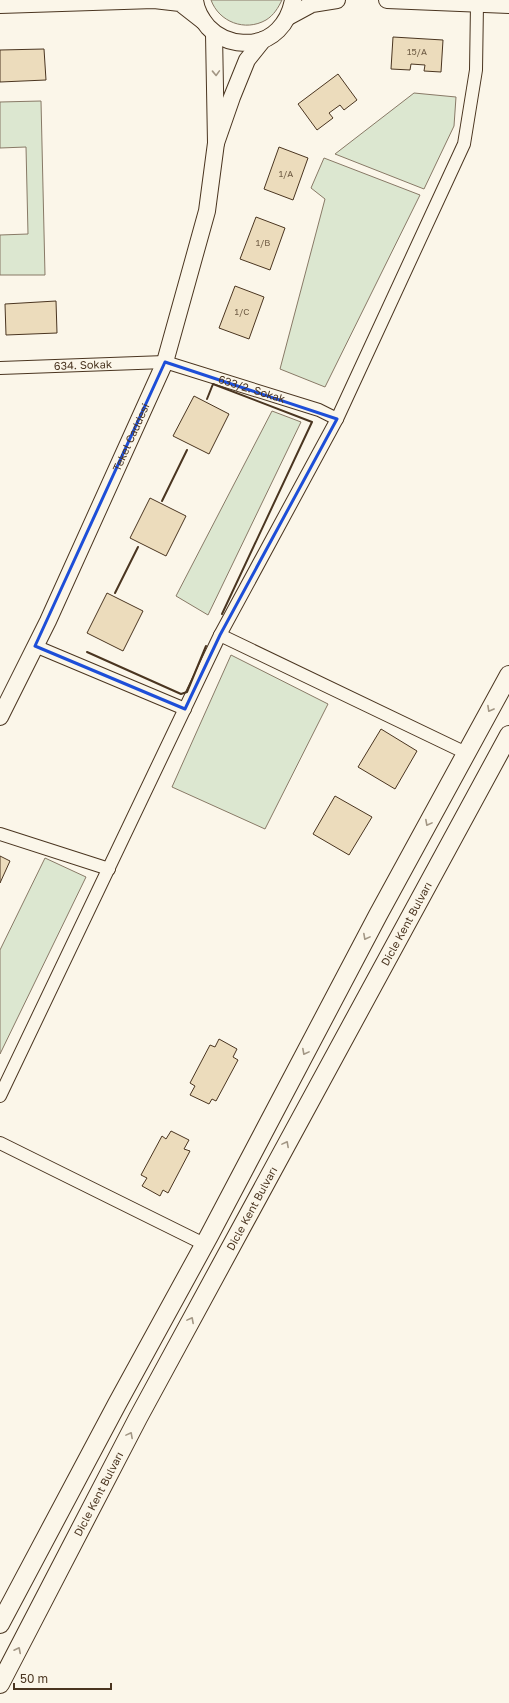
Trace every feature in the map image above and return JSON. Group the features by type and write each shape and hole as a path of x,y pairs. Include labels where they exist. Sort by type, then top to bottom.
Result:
{"main road":[{"path":"0,1624 204,1244 378,915 509,675"},
{"name":"Dicle Kent Bulvarı","path":"0,1684 138,1418 509,735"}],"street":[{"path":"0,5 154,0 180,3 203,21 214,34 229,41 246,44 263,40 278,31 288,17 293,0"},
{"path":"195,0 203,21"},
{"path":"288,17 312,4 337,0"},
{"path":"387,0 509,5"},
{"path":"0,1096 220,635 338,418 464,144 476,70 476,4"},
{"path":"214,34 216,143"},
{"path":"216,143 247,60 263,40"},
{"name":"Tekel Caddesi","path":"0,717 35,646 165,362 207,211 216,143"},
{"name":"633/2. Sokak","path":"165,362 320,410 338,418"},
{"name":"634. Sokak","path":"0,368 165,362"},
{"path":"220,635 466,753"},
{"path":"35,646 185,709"},
{"path":"0,834 109,869"},
{"path":"0,1143 204,1244"}],"highlighted area":[{"path":"165,362 337,419 220,635 185,709 35,646"}],"green space":[{"path":"211,0 282,0 276,11 266,20 250,25 241,25 226,19 220,14"},
{"path":"414,93 456,97 454,126 424,189 335,154"},
{"path":"41,101 45,275 0,275 0,235 28,234 26,147 0,148 0,102"},
{"path":"324,158 420,195 325,387 280,369 325,199 311,188"},
{"path":"272,411 301,422 208,615 176,596"},
{"path":"231,655 328,704 265,829 172,787"},
{"path":"45,858 86,877 0,1054 0,950"}],"building":[{"path":"393,37 443,40 441,72 424,71 425,65 411,64 410,70 391,69"},
{"path":"44,49 46,80 0,82 0,50"},
{"path":"338,74 357,100 344,110 340,105 329,113 333,118 317,130 298,104"},
{"path":"279,147 308,158 293,200 264,189"},
{"path":"256,217 285,228 270,270 240,259"},
{"path":"235,286 264,297 249,339 219,328"},
{"path":"56,301 57,333 6,335 5,304"},
{"path":"194,396 229,414 209,454 173,436"},
{"path":"150,498 186,516 166,556 130,538"},
{"path":"107,593 143,611 123,651 87,633"},
{"path":"381,729 417,751 395,789 358,767"},
{"path":"335,796 372,817 349,855 313,834"},
{"path":"0,856 10,861 0,883"},
{"path":"219,1039 237,1049 233,1057 238,1060 216,1101 212,1099 209,1104 190,1095 195,1086 190,1083 210,1045 215,1047"},
{"path":"171,1131 189,1140 184,1149 190,1151 168,1193 163,1190 160,1196 142,1186 147,1178 141,1175 162,1136 166,1139"}],"wall":[{"path":"207,399 213,384 312,422 222,614"},
{"path":"162,501 187,450"},
{"path":"115,593 138,547"},
{"path":"87,652 181,694 187,692 206,646"}]}
